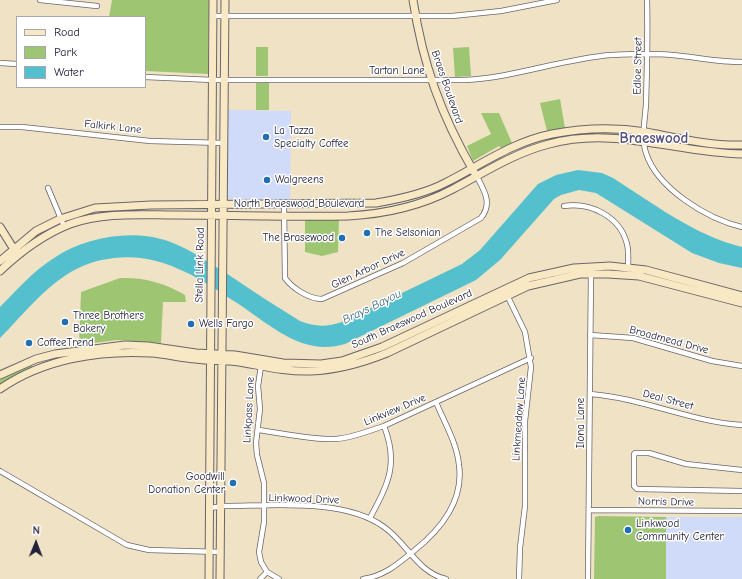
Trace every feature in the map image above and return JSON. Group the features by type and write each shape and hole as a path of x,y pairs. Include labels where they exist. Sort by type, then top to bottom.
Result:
{"main road":[{"name":"Stella Link Road","path":"209,579 213,0"},
{"name":"Stella Link Road","path":"220,579 225,0"},
{"name":"Braes Boulevard","path":"413,0 415,17 432,80 451,131 476,175"},
{"name":"North Braeswood Boulevard","path":"0,271 15,251 36,231 60,219 95,208 136,205 357,204 399,199 445,183 501,151 518,144 541,137 566,132 602,129 645,132 710,143 742,145"},
{"path":"566,132 567,140"},
{"name":"North Braeswood Boulevard","path":"0,261 46,234 64,226 95,217 136,215 348,216 381,213 406,207 452,189 476,175 529,150 567,140 612,138 742,154"},
{"path":"399,199 406,207"},
{"path":"136,205 136,215"},
{"path":"0,227 15,251"},
{"name":"South Braeswood Boulevard","path":"0,375 36,359 65,352 107,350 169,352 283,363 321,364 342,361 382,347 506,293 536,283 591,270 651,271 742,296"},
{"name":"South Braeswood Boulevard","path":"627,271 651,279 742,303"},
{"name":"South Braeswood Boulevard","path":"222,357 278,370 310,371 338,368 368,361 506,293"},
{"name":"South Braeswood Boulevard","path":"0,389 40,368 107,350"},
{"path":"36,359 40,368"},
{"path":"210,460 221,460"}],"street":[{"path":"40,0 97,6"},
{"path":"213,16 452,16 500,11 557,0"},
{"name":"Edloe Street","path":"645,132 647,0"},
{"name":"Tartan Lane","path":"146,77 213,80 482,79 585,58 647,54 675,55 710,61 742,62"},
{"path":"0,63 16,64"},
{"name":"Falkirk Lane","path":"0,127 22,127 150,141 223,143"},
{"path":"645,132 644,141 646,152 653,167 679,195 707,214 742,226"},
{"name":"Glen Arbor Drive","path":"284,205 285,278 294,287 308,296 322,299 404,263 481,218 486,210 488,201 484,189 476,175"},
{"path":"48,188 64,226"},
{"path":"564,206 578,205 591,208 599,211 614,222 624,234 627,244 627,271"},
{"name":"Ilona Lane","path":"588,579 591,270"},
{"name":"Linkmeadow Lane","path":"506,293 525,332 531,358 524,446 525,506 520,548 519,579"},
{"name":"Broadmead Drive","path":"590,335 633,338 712,361 742,366"},
{"name":"Linkview Drive","path":"258,430 314,438 336,439 361,434 384,426 531,358"},
{"name":"Linkpass Lane","path":"261,366 258,386 260,409 257,455 264,483 264,529 259,552 261,562 267,572"},
{"name":"Deal Street","path":"590,394 615,396 708,420 742,425"},
{"path":"363,579 385,573 434,534 448,516 458,486 459,464 436,402"},
{"path":"370,518 386,487 392,469 392,453 384,426"},
{"path":"742,470 686,464 649,453 634,454 634,486 637,489 742,491"},
{"path":"0,471 127,545 149,550 221,552"},
{"name":"Linkwood Drive","path":"210,508 221,506 264,506 339,508 370,518 390,531 425,569 436,576 446,579"},
{"name":"Norris Drive","path":"589,510 742,511"},
{"path":"260,579 267,572 279,579"}],"shaded area":[{"path":"228,110 291,111 290,200 229,199 227,197"},
{"path":"666,517 742,517 742,579 666,579"}],"green space":[{"path":"112,0 209,0 208,74 146,71 146,16 109,16"},
{"path":"256,47 268,47 268,76 256,76"},
{"path":"469,47 471,76 455,77 453,48"},
{"path":"256,83 269,83 269,110 256,110"},
{"path":"560,99 565,128 547,131 540,103"},
{"path":"481,113 499,113 512,143 501,148 499,146 473,161 467,146 491,134"},
{"path":"305,220 339,220 338,252 322,256 305,252"},
{"path":"120,278 146,280 162,284 185,295 186,302 163,302 161,343 117,340 79,345 81,292"},
{"path":"32,364 32,367 0,387 0,379"},
{"path":"595,517 666,517 666,579 594,579"}],"water":[{"path":"578,170 602,173 613,178 691,227 724,242 742,247 742,268 719,263 692,253 596,193 579,190 561,195 554,199 500,260 476,280 345,344 329,347 301,343 275,329 194,276 163,263 131,257 101,260 72,271 57,281 40,296 0,338 0,307 46,263 67,250 81,244 128,235 159,238 180,246 209,262 300,321 316,325 337,324 462,264 480,250 538,184 556,175"}],"place":[{"name":"La Tazza Specialty Coffee","path":"266,137"},
{"name":"Walgreens","path":"267,180"},
{"name":"The Selsonian","path":"367,233"},
{"name":"The Brasewood","path":"342,238"},
{"name":"Three Brothers Bakery","path":"65,322"},
{"name":"Wells Fargo","path":"191,324"},
{"name":"CoffeeTrend","path":"29,343"},
{"name":"Goodwill Donation Center","path":"233,483"},
{"name":"Linkwood Community Center","path":"628,530"}],"district":[{"name":"Braeswood","path":"654,139"}],"water label":[{"name":"Brays Bayou","path":"372,307"}]}
